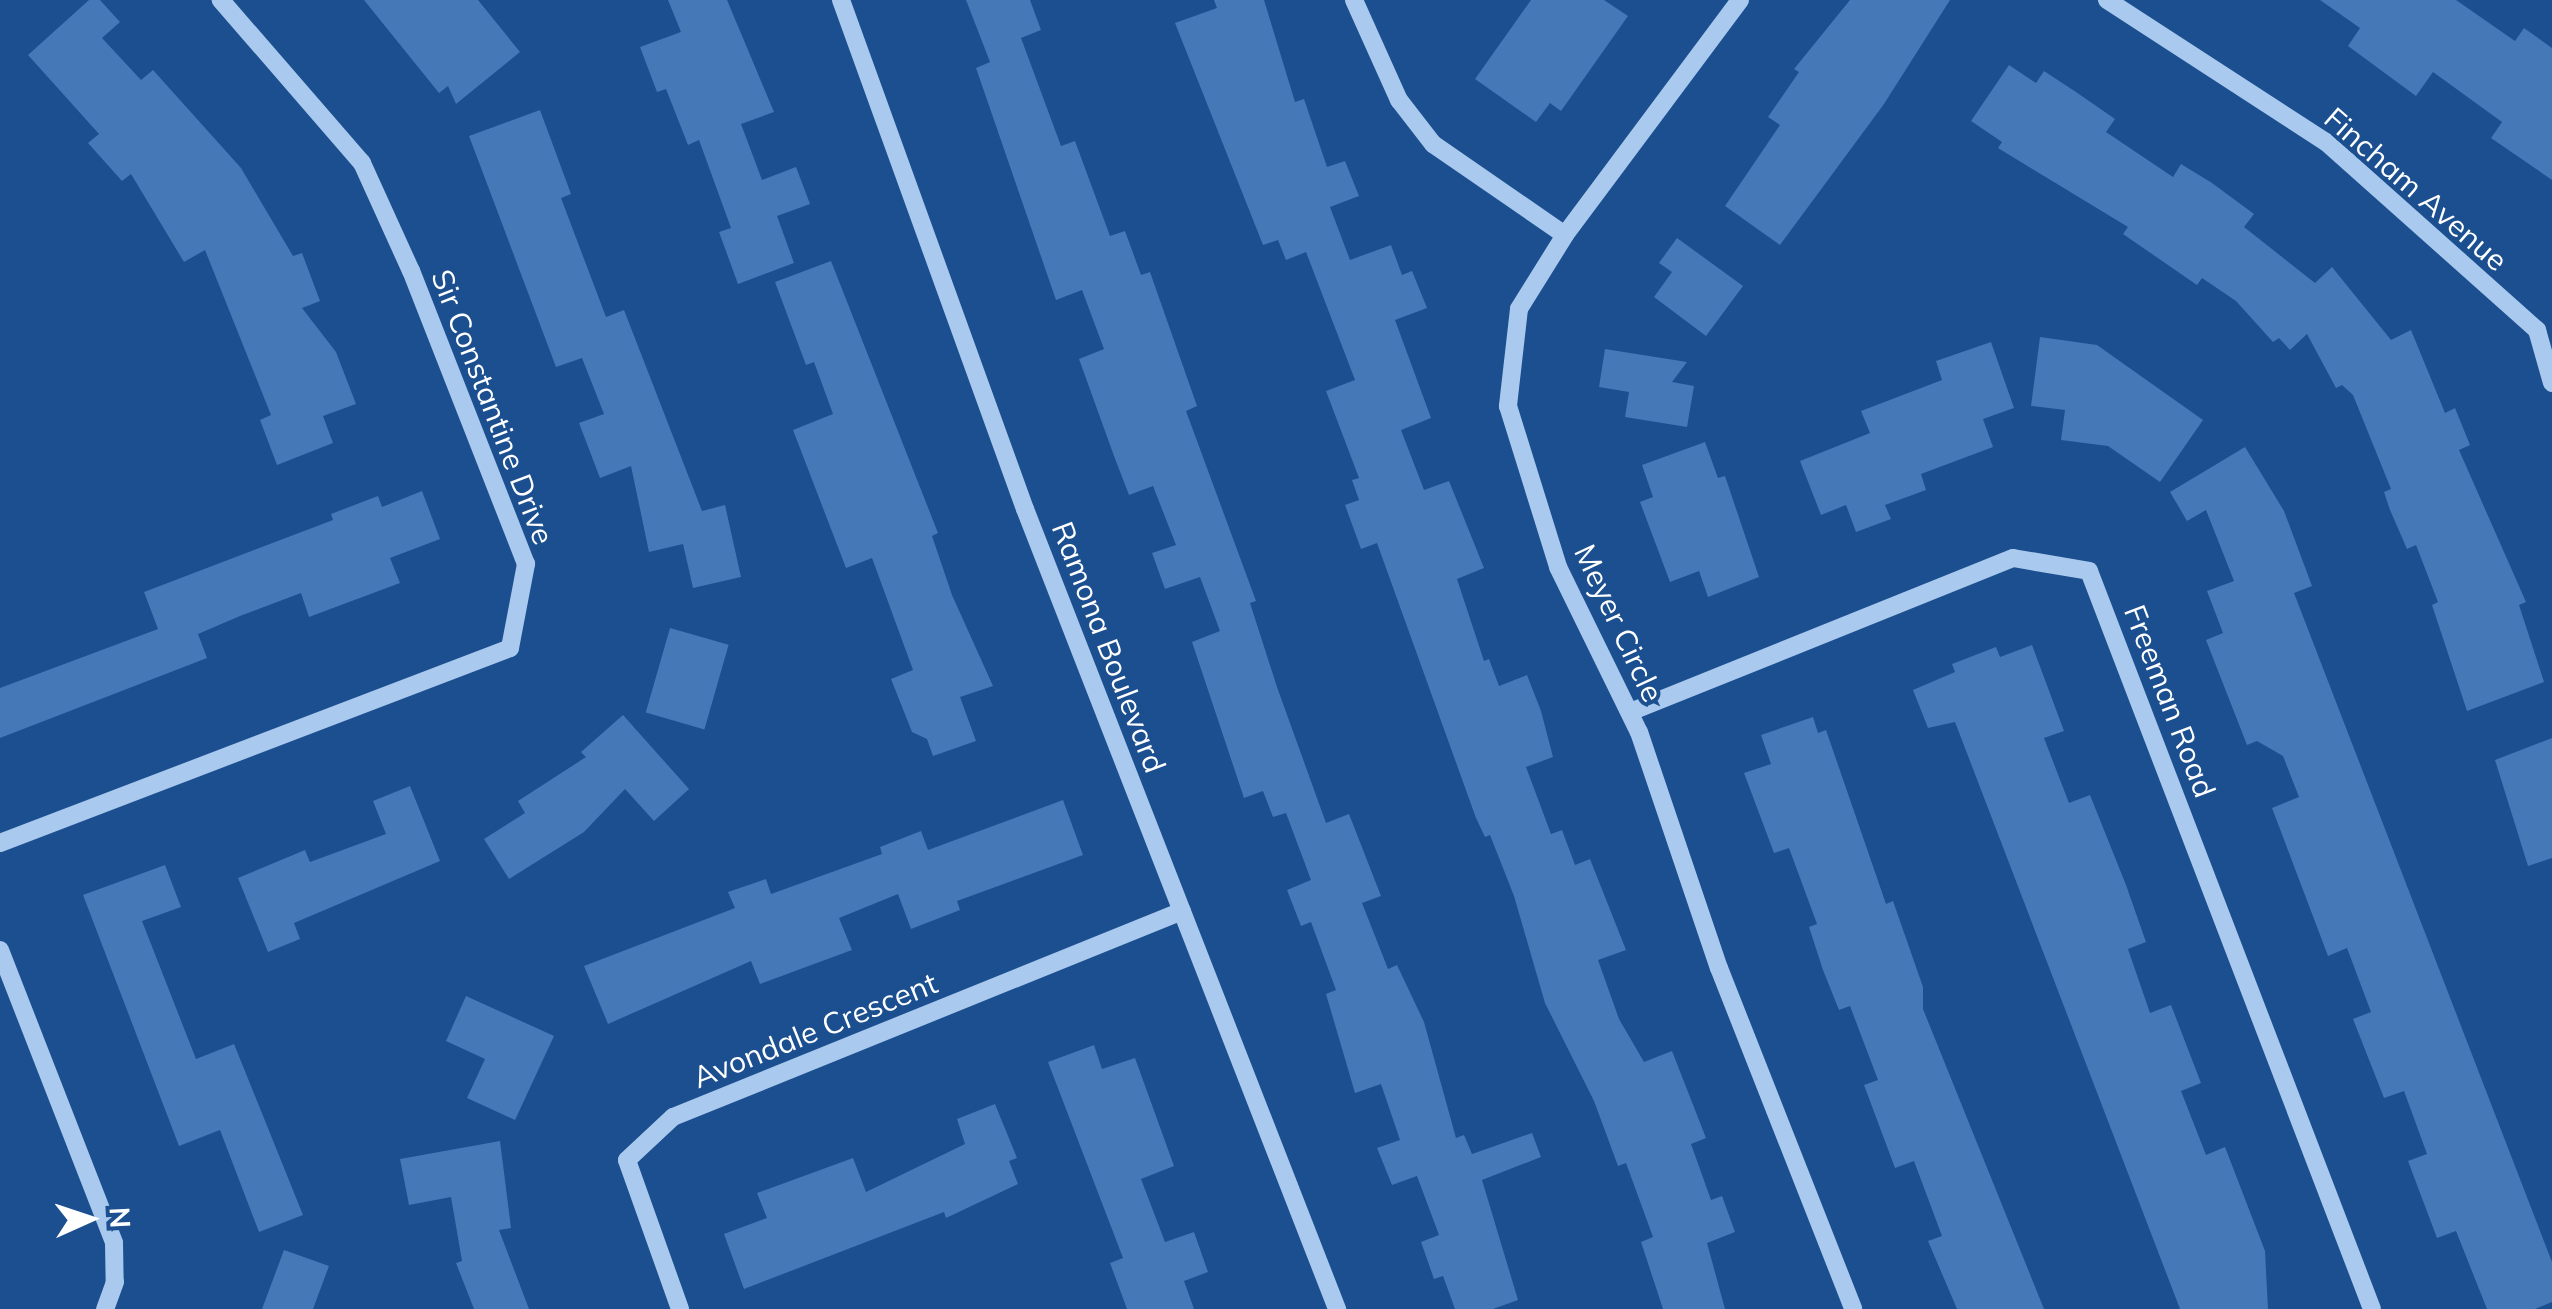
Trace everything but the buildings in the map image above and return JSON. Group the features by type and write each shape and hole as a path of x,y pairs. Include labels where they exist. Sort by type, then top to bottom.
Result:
{"street":[{"name":"Sir Constantine Drive","path":"0,843 510,648 526,564 362,164 222,0"},
{"name":"Ramona Boulevard","path":"841,0 1025,508 1336,1309"},
{"path":"1354,0 1399,100 1434,144 1565,235"},
{"name":"Meyer Circle","path":"1740,0 1565,235 1518,308 1508,406 1558,567 1630,712 1719,968 1853,1309"},
{"name":"Fincham Avenue","path":"2106,0 2326,142 2545,325 2552,383"},
{"name":"Freeman Road","path":"1630,712 2013,558 2089,571 2372,1309"},
{"name":"Avondale Crescent","path":"680,1309 627,1160 673,1117 1182,911"},
{"path":"0,950 114,1243 115,1282 105,1309"}]}
